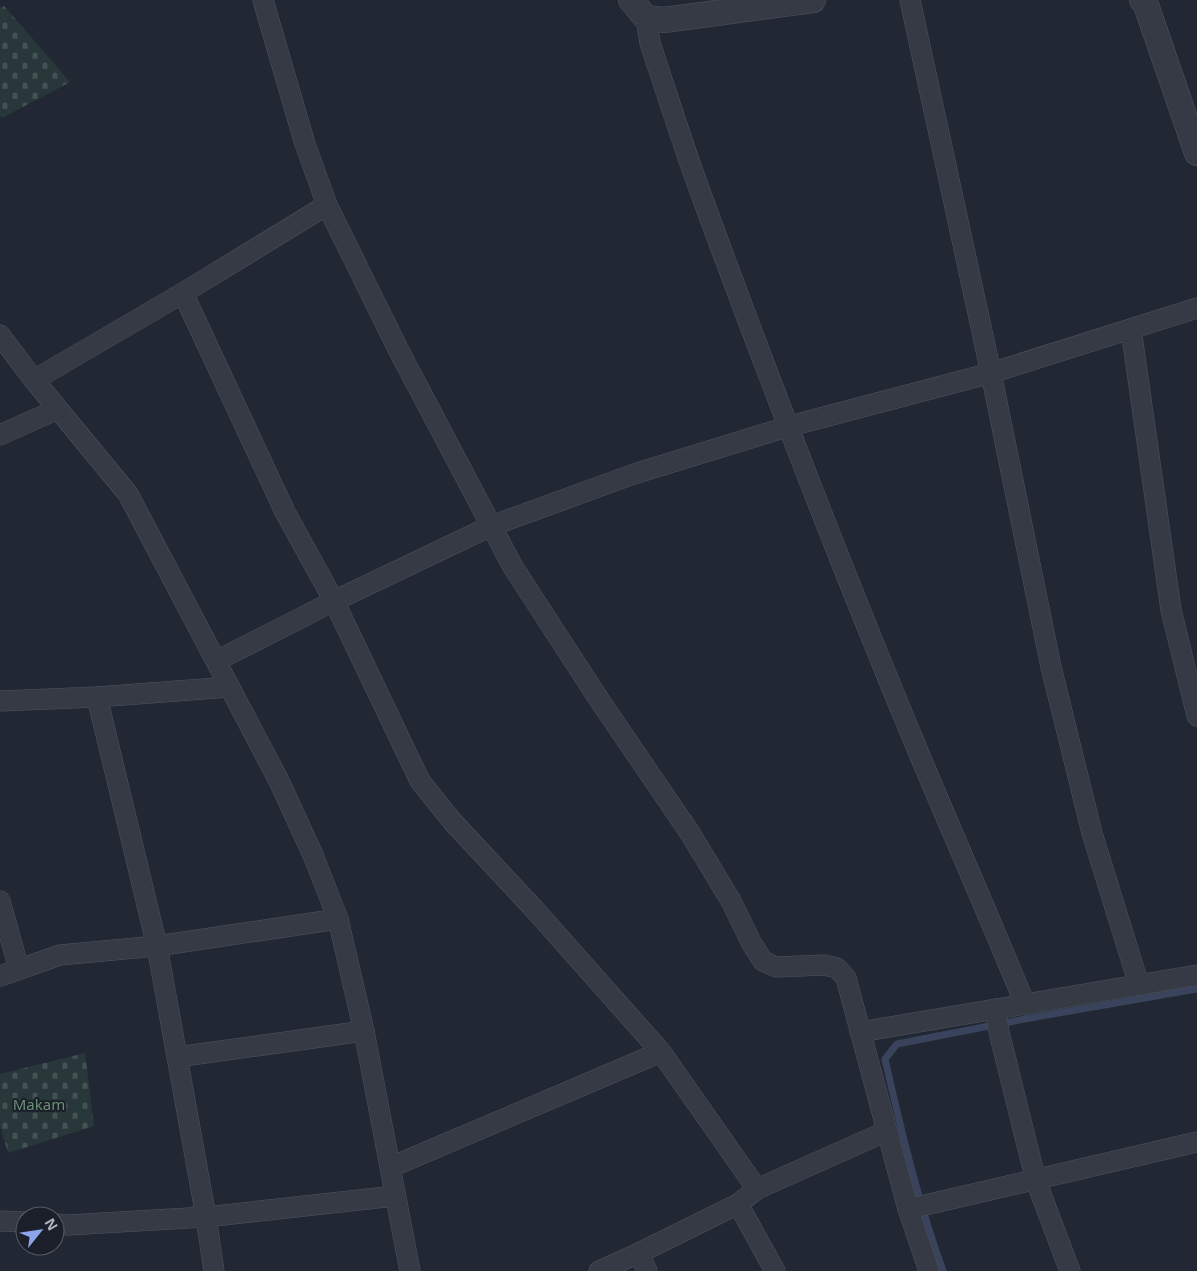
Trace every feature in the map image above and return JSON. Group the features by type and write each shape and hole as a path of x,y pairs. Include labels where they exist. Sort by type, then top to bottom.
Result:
{"street":[{"path":"263,0 305,144 327,205 399,351 513,567 600,701 690,833 731,901 752,944 763,961 776,967 824,965 837,968 846,978 887,1131 919,1207 929,1271"},
{"path":"638,9 664,20 813,0"},
{"path":"910,0 991,373 1050,667 1092,832 1139,985"},
{"path":"1142,0 1146,5 1197,153"},
{"path":"638,9 704,203 847,574 920,756 1025,1004"},
{"path":"34,380 183,293 327,205"},
{"path":"183,293 285,512 334,600 420,781 452,821 535,910 661,1052 757,1189"},
{"path":"216,661 334,600 491,526 634,474 790,426 991,373 1197,308"},
{"path":"1131,329 1171,610 1197,716"},
{"path":"0,336 128,494 230,687 313,855 338,919 364,1031 410,1271"},
{"path":"0,435 58,409"},
{"path":"0,701 97,697 230,687"},
{"path":"97,697 156,946 206,1217 214,1271"},
{"path":"0,902 19,969"},
{"path":"0,976 60,956 156,946 338,919"},
{"path":"860,1032 997,1019 1025,1004 1197,975"},
{"path":"997,1019 1036,1181 1070,1271"},
{"path":"176,1057 364,1031"},
{"path":"391,1167 661,1052"},
{"path":"599,1271 643,1262 738,1204 757,1189 887,1131"},
{"path":"919,1207 1197,1142"},
{"path":"65,1225 206,1217 395,1196"},
{"path":"738,1204 775,1271"},
{"path":"0,1221 15,1222"}],"green space":[{"path":"4,6 70,82 2,118 0,115 0,8"},
{"name":"Makam","path":"85,1053 94,1126 8,1153 0,1126 0,1074"}],"waterway":[{"path":"943,1271 918,1192 885,1059 897,1044 1030,1018 1197,989"}]}
